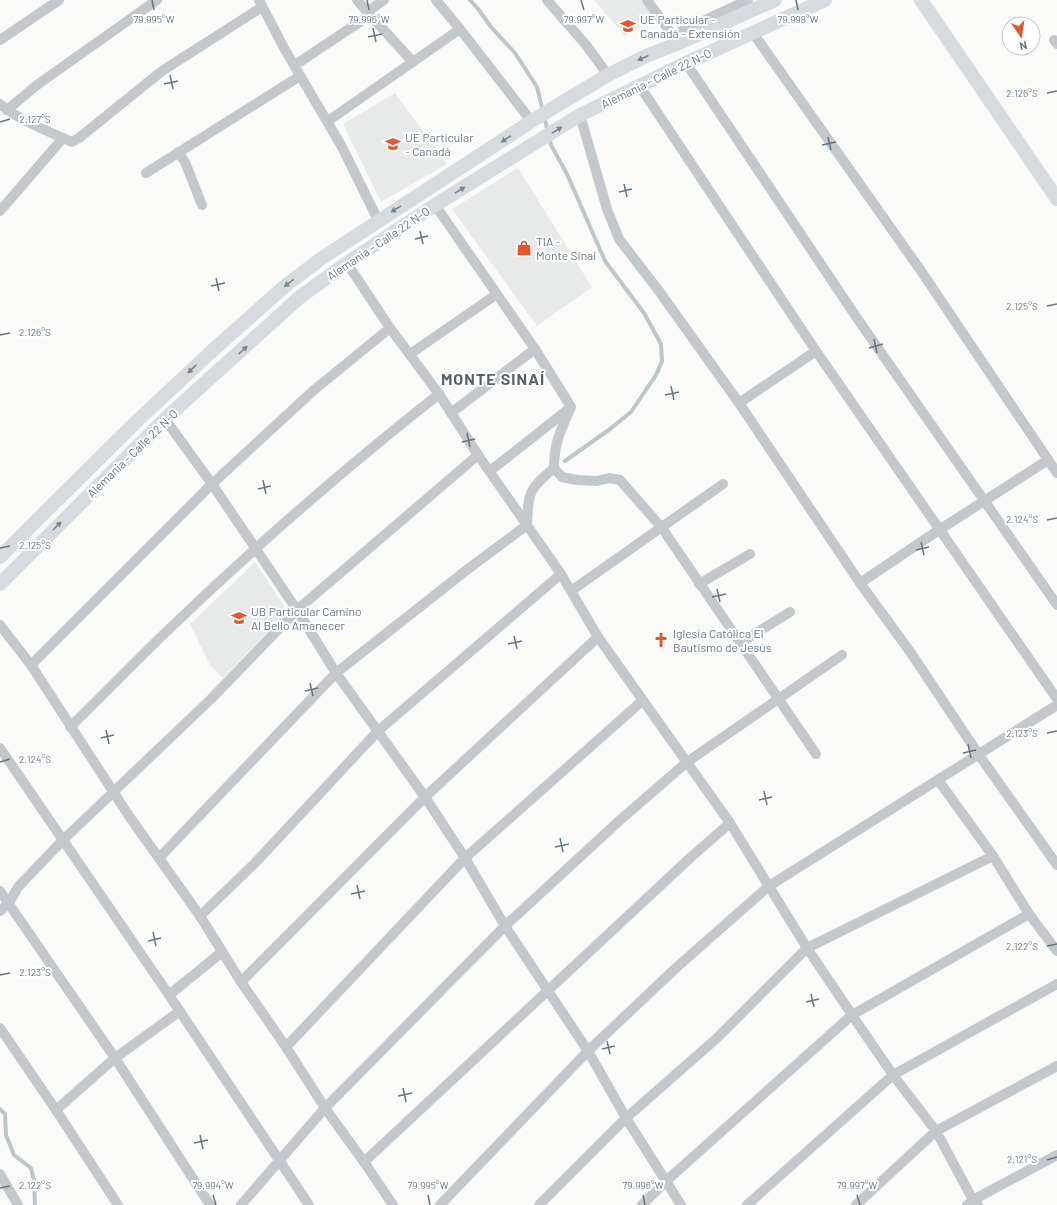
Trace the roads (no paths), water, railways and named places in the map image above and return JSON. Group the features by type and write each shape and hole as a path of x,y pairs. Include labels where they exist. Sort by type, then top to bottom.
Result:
{"street":[{"path":"0,40 59,0"},
{"path":"157,0 4,107 49,132 72,142 162,71 261,4 300,76 328,121 378,220"},
{"path":"357,0 413,62"},
{"path":"295,65 369,14 384,0"},
{"path":"436,0 535,119"},
{"path":"547,0 586,45 608,75"},
{"path":"647,0 676,39 748,0"},
{"name":"Alemania - Calle 22 N-O","path":"0,557 136,421 285,286 322,258 378,220 535,119 608,75 676,39 775,0"},
{"name":"Alemania - Calle 22 N-O","path":"0,584 165,419 300,297 347,263 435,205 576,118 639,85 825,0"},
{"path":"921,0 1057,199"},
{"path":"328,121 460,29"},
{"path":"753,33 919,268 1057,473"},
{"path":"686,63 860,321 1057,605"},
{"path":"146,173 300,76"},
{"path":"639,85 816,351 1057,699"},
{"path":"576,118 607,209 619,239 659,291 739,404 860,583 911,653 979,754 1057,865"},
{"path":"0,211 63,138"},
{"path":"178,152 185,162 202,205"},
{"path":"435,205 535,348 571,407"},
{"path":"347,263 390,328 439,394 478,455 561,574 598,637 730,823 807,948 852,1015 893,1075 936,1131 973,1203 1057,1155"},
{"path":"410,354 497,294"},
{"path":"31,665 212,484 314,390 390,328"},
{"path":"451,413 535,348"},
{"path":"739,404 816,351"},
{"path":"70,727 165,633 255,550 390,432 439,394"},
{"path":"571,407 560,429 554,455 554,468 562,477 577,480 597,481 609,478 620,480 662,528 816,754"},
{"path":"490,471 571,407"},
{"path":"165,419 212,484 255,550 297,610 336,673 425,797 465,858 505,926 588,1051 626,1118 665,1182 681,1205"},
{"path":"0,911 8,903 18,887 63,840 211,700 297,610 478,455"},
{"path":"860,583 1048,460"},
{"path":"158,858 336,673 526,525 527,505 530,493 539,481 554,468"},
{"path":"571,591 723,484"},
{"path":"699,584 750,554"},
{"path":"200,916 255,863 378,731 561,574"},
{"path":"740,643 790,612"},
{"path":"0,625 31,665 70,727 158,858 200,916 241,982 286,1047 325,1108 393,1205"},
{"path":"241,982 425,797 598,637"},
{"path":"241,1205 325,1108 505,926 619,821 687,762 842,655"},
{"path":"286,1047 465,858 642,701"},
{"path":"440,1205 588,1051 677,967 769,886 1057,705"},
{"path":"0,748 180,1011 309,1205"},
{"path":"938,780 993,856 1029,914 1057,951"},
{"path":"364,1162 690,858 730,823"},
{"path":"539,1205 626,1118 717,1038 807,948 993,856"},
{"path":"0,891 115,1058 210,1205"},
{"path":"642,1205 665,1182 852,1015 1029,914"},
{"path":"169,995 222,952"},
{"path":"748,1205 893,1075 1057,984"},
{"path":"56,1110 115,1058 180,1011"},
{"path":"0,1028 118,1205"},
{"path":"856,1205 936,1131 1057,1066"},
{"path":"0,1174 18,1205"}],"waterway":[{"path":"470,0 491,27 515,53 537,87 551,145 567,174 605,261 644,313 661,344 662,361 656,375 631,412 565,461"},
{"path":"0,1109 5,1114 6,1135 14,1155 31,1168 34,1181 35,1205"}],"place":[{"name":"UE Particular - Canadá - Extensión","path":"628,26"},
{"name":"UE Particular - Canadá","path":"393,144"},
{"name":"TIA - Monte Sinai","path":"524,248"},
{"name":"UB Particular Camino Al Bello Amanecer","path":"239,618"},
{"name":"Iglesia Católica El Bautismo de Jesús","path":"661,640"}],"district":[{"name":"MONTE SINAÍ","path":"493,378"}]}
